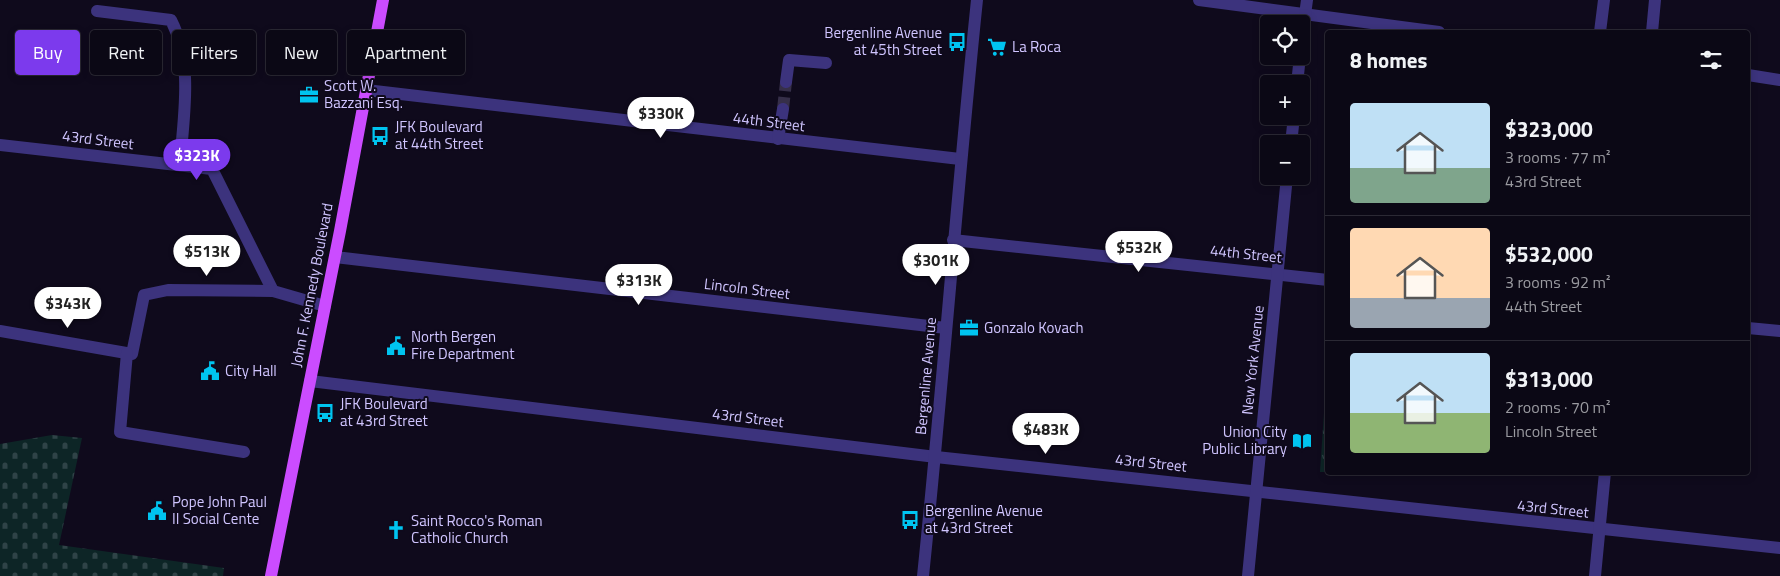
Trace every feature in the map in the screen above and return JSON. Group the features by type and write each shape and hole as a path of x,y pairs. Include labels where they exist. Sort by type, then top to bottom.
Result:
{"main road":[{"name":"John F. Kennedy Boulevard","path":"271,576 335,257 382,0"}],"street":[{"name":"Bergenline Avenue","path":"924,576 936,457 960,159 977,0"},
{"path":"1199,0 1304,15 1307,0"},
{"path":"1600,30 1604,0"},
{"path":"1652,30 1655,0"},
{"path":"97,11 171,20 180,42 186,80 180,165"},
{"path":"1310,16 1423,30"},
{"path":"786,82 789,60 826,63"},
{"path":"1750,75 1780,80"},
{"name":"44th Street","path":"366,90 778,140 960,159"},
{"path":"778,140 783,109"},
{"name":"43rd Street","path":"0,145 212,169 273,291"},
{"name":"New York Avenue","path":"1248,576 1287,185"},
{"name":"44th Street","path":"953,240 1325,280"},
{"name":"Lincoln Street","path":"335,257 946,328"},
{"path":"244,452 120,432 129,354 144,295 168,290 273,291 325,306"},
{"path":"1750,328 1780,331"},
{"path":"0,331 129,354"},
{"name":"43rd Street","path":"310,381 936,457 1599,530 1780,548"},
{"path":"1595,576 1605,475"}],"green space":[{"path":"1324,413 1325,472 1320,472"},
{"path":"52,435 82,438 59,545 224,568 223,576 0,576 0,444"}],"tunnel":[{"path":"783,109 786,82"}],"place":[{"name":"Bergenline Avenue at 45th Street","path":"957,42"},
{"name":"La Roca","path":"997,47"},
{"name":"Scott W. Bazzani Esq.","path":"309,95"},
{"name":"JFK Boulevard at 44th Street","path":"380,136"},
{"name":"Gonzalo Kovach","path":"969,328"},
{"name":"North Bergen Fire Department","path":"396,346"},
{"name":"City Hall","path":"210,371"},
{"name":"JFK Boulevard at 43rd Street","path":"325,413"},
{"name":"Union City Public Library","path":"1302,441"},
{"name":"Pope John Paul II Social Cente","path":"157,511"},
{"name":"Bergenline Avenue at 43rd Street","path":"910,520"},
{"name":"Saint Rocco's Roman Catholic Church","path":"396,530"}]}
